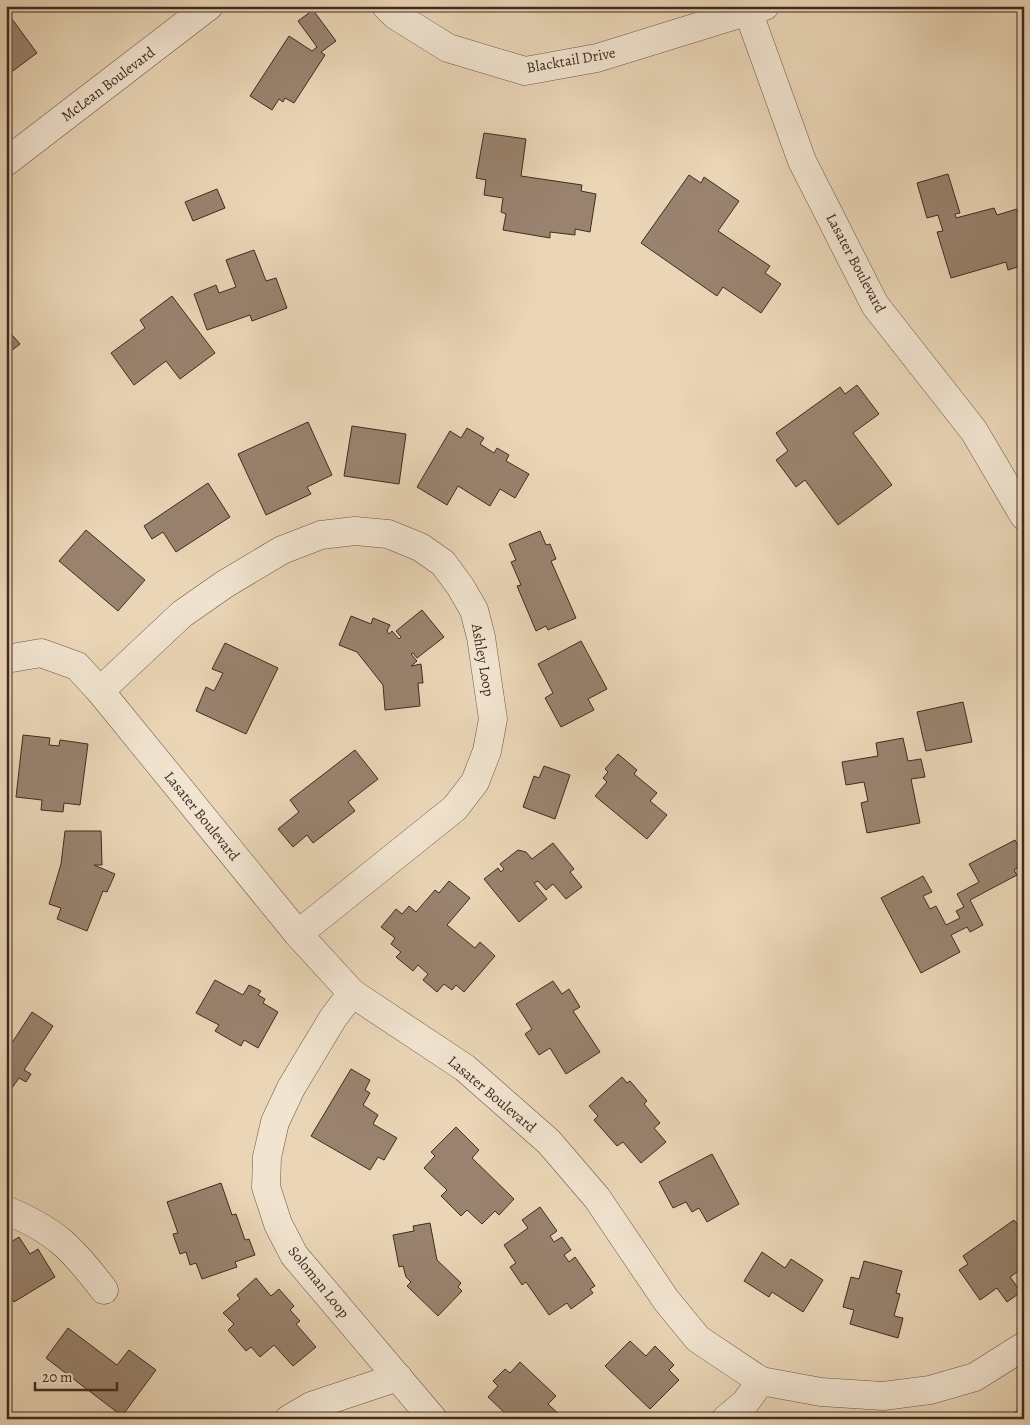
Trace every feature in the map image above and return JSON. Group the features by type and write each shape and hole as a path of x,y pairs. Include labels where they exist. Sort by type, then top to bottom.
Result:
{"street":[{"name":"McLean Boulevard","path":"6,162 210,6"},
{"name":"Blacktail Drive","path":"386,6 395,15 448,48 525,71 597,58 757,9"},
{"name":"Lasater Boulevard","path":"757,9 802,161 875,305 974,431 1024,516"},
{"name":"Ashley Loop","path":"100,691 182,614 225,584 282,550 321,535 355,531 388,534 420,547 443,563 460,586 474,610 481,637 493,719 487,751 475,782 455,808 298,934"},
{"name":"Lasater Boulevard","path":"6,659 41,653 77,666 100,691 298,934 352,993 465,1068 549,1142 597,1198 666,1300 698,1339 762,1381 821,1392 883,1396 930,1390 975,1377 1024,1346"},
{"name":"Soloman Loop","path":"352,993 333,1018 290,1088 274,1122 267,1156 266,1186 278,1224 294,1255 433,1419"},
{"path":"6,1210 38,1224 56,1235 77,1254 104,1290"},
{"path":"288,1419 310,1406 398,1377"},
{"path":"726,1419 745,1403 762,1381"}],"building":[{"path":"313,10 336,41 321,52 325,55 294,103 285,98 283,102 279,99 272,110 250,96 289,36 312,51 317,47 298,21"},
{"path":"12,19 37,53 6,76 6,24"},
{"path":"484,133 526,139 521,176 582,185 581,191 596,194 590,232 575,229 575,235 550,232 550,238 503,230 506,214 501,212 503,198 484,195 486,180 476,178"},
{"path":"948,174 960,213 955,214 956,218 994,208 997,215 1017,209 1022,226 1024,225 1024,265 1008,270 1006,262 951,278 937,232 943,231 938,215 927,218 917,183"},
{"path":"689,175 701,183 704,177 739,201 718,231 770,266 765,273 781,284 761,313 723,287 717,296 641,243"},
{"path":"217,189 225,208 193,221 185,202"},
{"path":"254,250 266,281 276,278 287,308 252,321 250,315 207,330 194,294 216,285 219,293 236,287 226,260"},
{"path":"172,296 215,353 180,379 166,361 134,385 111,353 145,328 140,320"},
{"path":"6,328 20,344 6,355"},
{"path":"857,385 879,414 853,433 892,485 838,525 805,480 796,487 776,460 788,451 776,433 840,387 845,394"},
{"path":"308,422 332,475 307,487 311,494 266,515 238,454"},
{"path":"352,426 406,434 399,484 344,476"},
{"path":"467,428 484,438 480,444 494,453 497,448 509,455 506,461 529,474 515,498 500,489 490,506 458,486 447,505 417,487 450,431 461,438"},
{"path":"208,483 230,517 176,552 163,532 152,539 144,526"},
{"path":"86,530 145,580 118,611 59,561"},
{"path":"540,531 546,545 550,544 556,559 551,561 576,618 548,630 546,626 536,631 517,586 521,585 511,562 516,560 509,544"},
{"path":"422,610 444,637 417,658 413,653 411,654 417,661 411,666 421,664 423,683 418,683 420,706 385,710 383,685 357,652 339,645 351,616 371,624 373,618 390,625 387,631 389,634 392,631 399,639 401,637 396,631"},
{"path":"581,641 607,689 588,699 594,710 561,727 545,698 553,693 538,664"},
{"path":"225,643 278,668 246,734 196,711 206,687 214,691 223,673 212,669"},
{"path":"963,702 972,742 926,751 917,712"},
{"path":"23,735 50,738 49,745 59,746 60,740 88,744 80,805 64,803 63,812 41,810 42,800 16,797"},
{"path":"903,738 908,761 921,759 925,777 911,779 920,823 867,833 861,803 868,801 864,782 846,785 842,762 878,756 876,743"},
{"path":"355,750 378,779 348,802 355,811 313,843 307,835 293,847 278,829 299,812 290,800"},
{"path":"618,754 637,770 634,774 657,793 650,801 667,815 647,839 595,796 607,782 603,778 608,772 605,769"},
{"path":"544,766 570,775 555,819 523,807 534,776 539,778"},
{"path":"65,831 101,831 102,865 94,865 115,874 107,892 103,891 87,931 57,919 61,908 49,904 61,864"},
{"path":"1015,840 1024,857 1024,864 1014,870 1017,875 970,900 983,925 970,932 967,927 951,935 960,952 921,973 881,898 923,876 932,892 923,896 930,909 936,906 946,925 960,918 956,911 964,907 957,894 979,882 969,864"},
{"path":"553,843 574,869 570,872 582,887 566,899 553,884 546,890 538,881 534,883 547,899 519,922 484,879 498,868 501,872 504,869 500,864 518,850 526,852 532,859"},
{"path":"449,881 470,898 447,925 475,948 480,942 495,956 464,992 456,985 452,990 444,984 437,992 423,980 428,974 418,965 413,971 396,957 401,952 391,944 395,938 381,927 396,909 402,914 409,906 416,912 435,890 439,893"},
{"path":"215,980 243,995 249,985 261,991 258,995 265,999 263,1003 278,1012 258,1048 244,1040 241,1046 215,1031 219,1025 196,1013"},
{"path":"553,981 562,994 569,989 580,1007 573,1011 600,1052 566,1074 550,1048 539,1055 525,1034 532,1029 516,1004"},
{"path":"32,1012 53,1026 24,1070 31,1074 26,1082 19,1078 7,1095 6,1048 8,1049"},
{"path":"351,1069 370,1080 365,1090 370,1093 363,1105 378,1115 373,1124 397,1138 384,1160 378,1157 370,1170 311,1136"},
{"path":"622,1077 627,1083 630,1081 647,1101 644,1104 660,1123 654,1128 666,1142 641,1163 623,1142 617,1146 594,1120 598,1116 589,1106"},
{"path":"456,1127 479,1150 472,1158 514,1199 499,1215 495,1211 482,1224 467,1210 461,1216 441,1196 447,1190 424,1168 435,1156 431,1152"},
{"path":"712,1154 739,1204 707,1222 699,1208 692,1212 686,1202 673,1208 659,1182"},
{"path":"221,1183 232,1215 236,1214 245,1240 249,1239 255,1255 235,1262 237,1267 202,1279 196,1263 190,1265 186,1252 180,1254 173,1234 178,1233 167,1202"},
{"path":"540,1207 557,1231 550,1236 554,1242 562,1237 571,1250 564,1255 569,1262 575,1257 595,1286 590,1289 593,1293 571,1309 567,1303 549,1315 526,1282 522,1285 510,1267 516,1263 504,1245 528,1228 522,1220"},
{"path":"1014,1220 1024,1233 1024,1267 1010,1277 1021,1292 1007,1302 997,1288 980,1300 959,1270 968,1264 963,1256"},
{"path":"430,1223 437,1260 461,1283 458,1287 462,1291 438,1316 407,1286 411,1282 406,1277 403,1266 399,1267 393,1235 414,1231 413,1226"},
{"path":"19,1237 30,1254 38,1249 55,1277 14,1302 6,1290 6,1245"},
{"path":"762,1252 785,1268 791,1259 823,1280 803,1312 772,1292 769,1297 744,1281"},
{"path":"864,1261 902,1271 896,1293 900,1294 894,1316 903,1318 898,1338 850,1324 854,1310 843,1307 851,1277 859,1279"},
{"path":"256,1278 271,1296 279,1289 294,1306 290,1310 300,1321 296,1324 316,1347 293,1366 274,1345 260,1357 251,1347 246,1351 228,1330 234,1324 223,1313 240,1299 237,1295"},
{"path":"68,1328 117,1365 129,1350 156,1370 122,1416 46,1358"},
{"path":"630,1341 646,1356 655,1346 674,1365 669,1370 679,1380 650,1409 605,1366"},
{"path":"520,1362 556,1396 548,1404 564,1419 503,1419 507,1415 488,1397 498,1386 493,1381 505,1369 510,1373"},
{"path":"1024,1408 1024,1419 1002,1419"}]}
